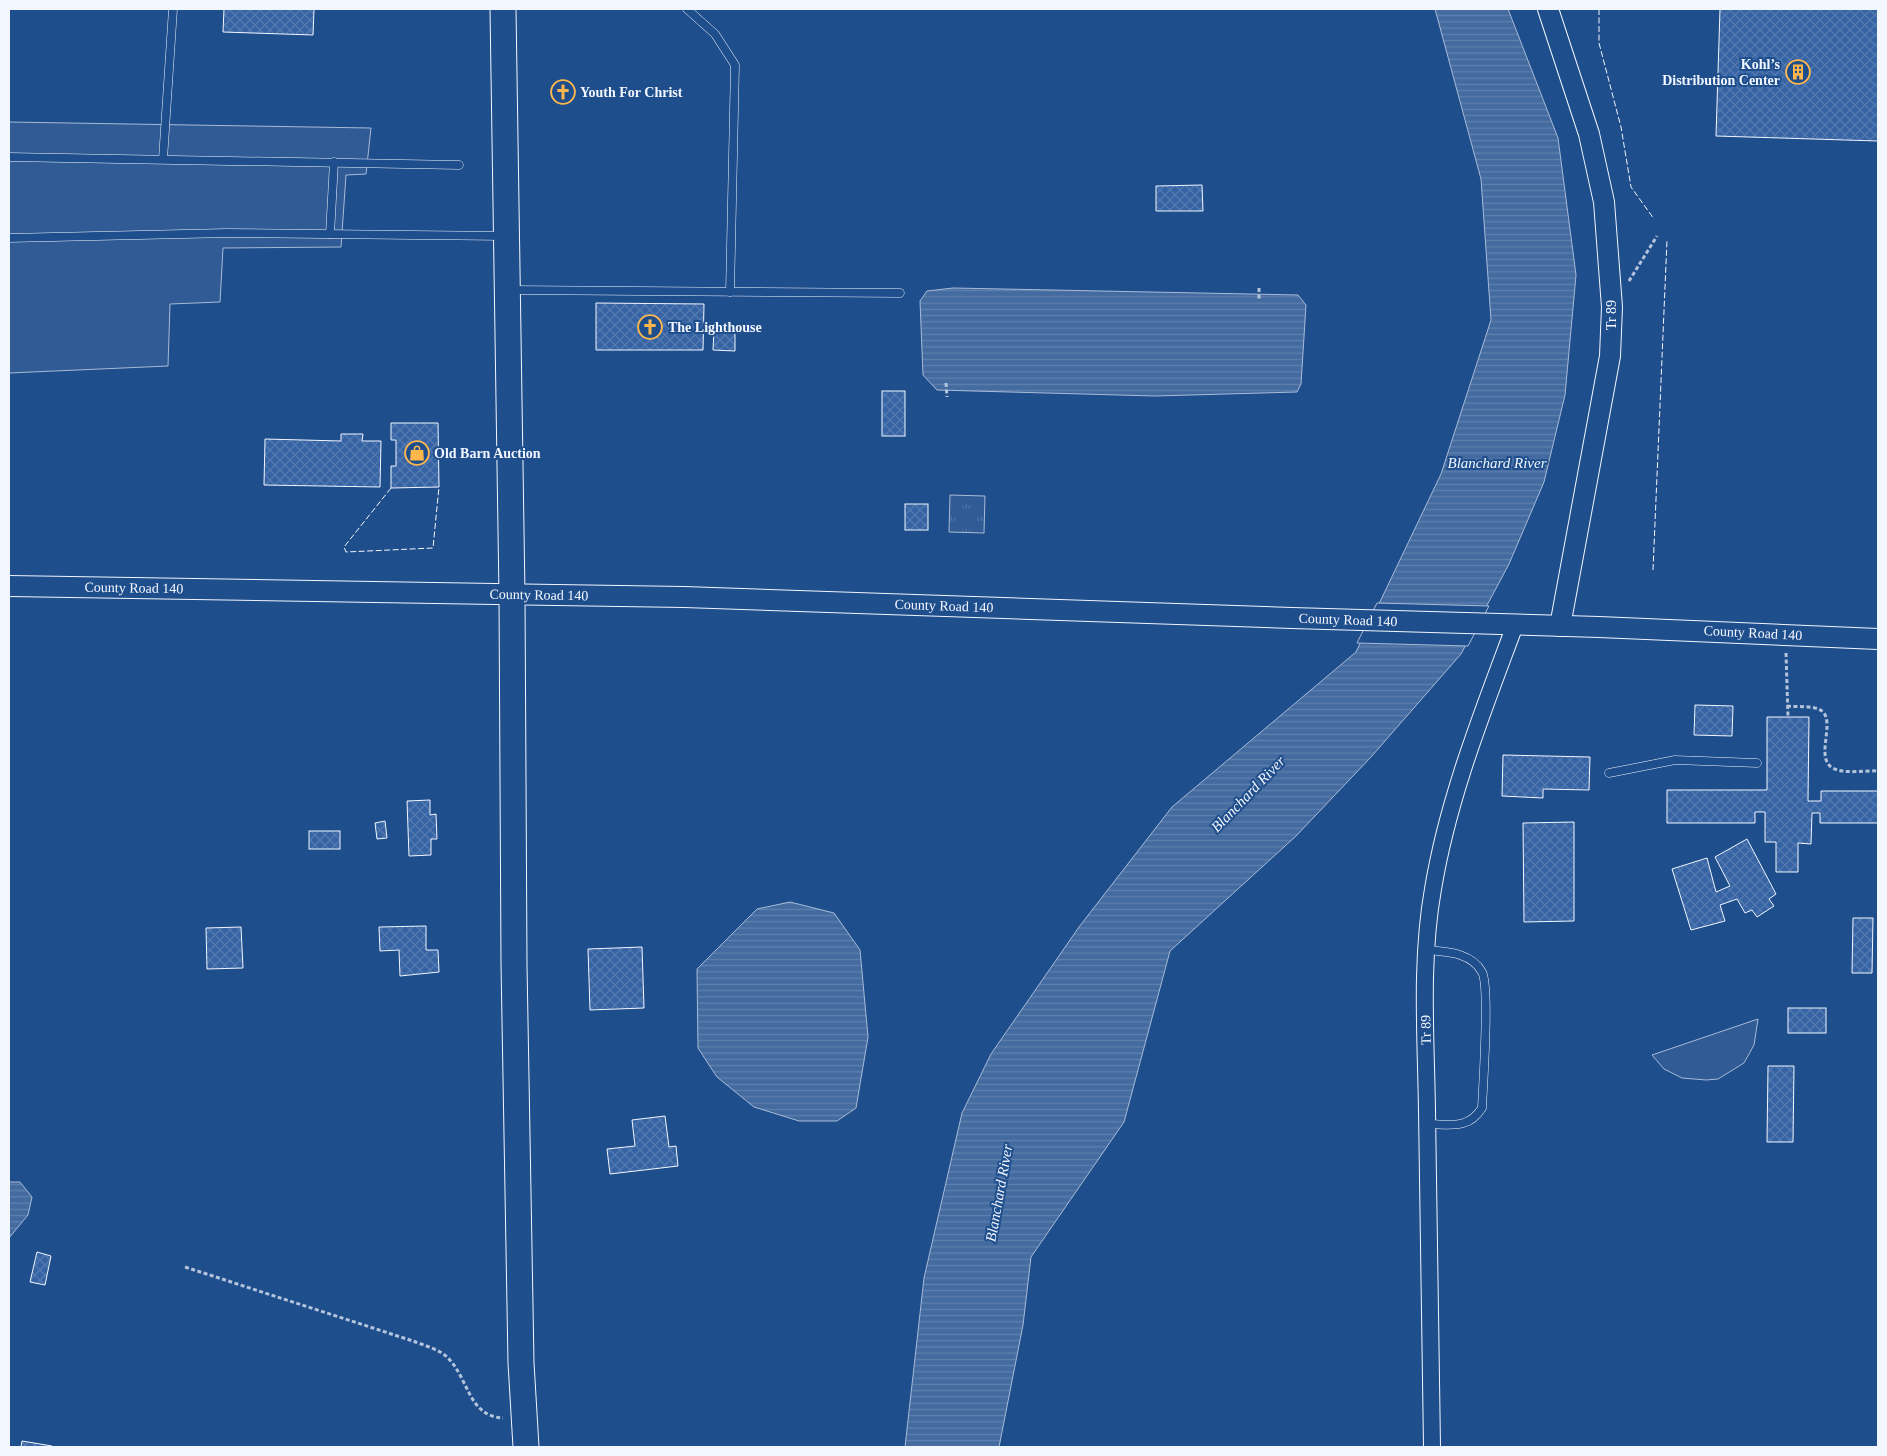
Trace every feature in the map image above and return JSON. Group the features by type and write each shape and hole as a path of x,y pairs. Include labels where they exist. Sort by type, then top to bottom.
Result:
{"main road":[{"path":"503,9 512,595 514,974 526,1447"}],"street":[{"name":"Tr 89","path":"1548,9 1589,134 1604,202 1612,307 1609,366 1560,626"},
{"name":"County Road 140","path":"9,586 684,597 1560,626 1878,639"},
{"name":"Tr 89","path":"1432,1447 1427,1124 1427,950 1433,888 1448,823 1471,745 1515,625"}],"lane":[{"path":"163,159 173,9"},
{"path":"687,9 715,34 735,65 730,292"},
{"path":"9,157 460,164"},
{"path":"330,234 334,162"},
{"path":"9,238 227,234 506,236"},
{"path":"507,290 900,292"},
{"path":"1609,773 1675,760 1758,763"},
{"path":"1427,950 1460,954 1472,961 1483,972 1486,994 1482,1108 1475,1118 1468,1123 1427,1124"}],"path":[{"path":"1612,307 1657,236"},
{"path":"1259,288 1259,301"},
{"path":"946,383 947,397"},
{"path":"1785,635 1788,717"},
{"path":"1788,706 1816,708 1823,711 1827,720 1825,758 1831,766 1839,770 1878,771"},
{"path":"185,1267 413,1340 448,1357 480,1411 494,1417 524,1419"}],"shaded area":[{"path":"9,122 371,128 366,174 346,175 341,247 223,248 220,302 170,304 168,366 9,373"},
{"path":"1758,1019 1754,1045 1744,1063 1718,1079 1682,1078 1664,1069 1652,1055"}],"green space":[{"path":"950,495 985,496 984,533 949,532"}],"water":[{"name":"Blanchard River","path":"1435,9 1508,9 1558,138 1576,275 1565,395 1544,482 1509,564 1461,654 1371,757 1296,836 1170,951 1124,1122 1031,1257 1023,1325 999,1447 905,1447 924,1278 962,1113 991,1054 1079,927 1172,807 1356,652 1441,474 1491,320 1481,179"},
{"path":"953,288 1298,295 1306,305 1301,384 1297,392 1155,396 937,390 923,375 920,301 927,291"},
{"path":"790,902 834,913 860,950 868,1037 856,1108 837,1121 799,1121 754,1107 717,1077 698,1048 697,969 757,909"},
{"path":"9,1182 20,1182 32,1197 28,1215 9,1238"}],"pier":[{"path":"1377,603 1489,606 1468,646 1357,643"}],"building":[{"path":"224,9 314,9 313,35 223,32"},
{"name":"Kohl’s Distribution Center","path":"1720,9 1878,9 1878,141 1716,136"},
{"path":"1202,185 1203,211 1156,211 1156,186"},
{"name":"The Lighthouse","path":"596,303 704,304 703,350 596,350"},
{"path":"714,330 735,331 735,351 713,350"},
{"path":"882,391 905,391 905,436 882,436"},
{"name":"Old Barn Auction","path":"391,423 438,423 439,487 391,488 391,466 396,466 396,440 391,440"},
{"path":"341,434 363,434 362,441 381,441 380,487 264,485 265,439 341,441"},
{"path":"905,504 928,504 928,530 905,530"},
{"path":"1695,705 1733,706 1732,736 1694,735"},
{"path":"1767,717 1809,717 1808,801 1821,801 1821,791 1878,791 1878,823 1820,823 1820,813 1812,813 1811,844 1798,843 1798,872 1776,872 1776,842 1765,842 1765,812 1755,812 1755,823 1667,823 1667,790 1767,790"},
{"path":"1503,755 1590,757 1589,790 1543,789 1543,798 1502,796"},
{"path":"430,800 430,815 436,814 437,839 431,839 431,855 409,856 407,801"},
{"path":"385,821 387,838 377,839 375,823"},
{"path":"1574,822 1574,921 1524,922 1523,823"},
{"path":"309,831 340,831 340,849 309,849"},
{"path":"1747,839 1776,894 1769,899 1774,906 1757,917 1752,910 1745,913 1737,899 1720,905 1725,921 1691,930 1672,869 1707,858 1716,892 1730,886 1715,857"},
{"path":"1853,918 1873,918 1872,973 1852,973"},
{"path":"426,926 426,950 438,950 439,972 400,976 399,950 380,951 379,927"},
{"path":"241,927 243,968 207,969 206,928"},
{"path":"642,947 644,1008 590,1010 588,949"},
{"path":"1788,1008 1826,1008 1826,1033 1788,1033"},
{"path":"1768,1066 1794,1066 1793,1142 1767,1142"},
{"path":"665,1116 669,1147 676,1146 678,1166 610,1174 607,1149 635,1146 632,1120"},
{"path":"37,1252 51,1256 45,1285 30,1282"},
{"path":"22,1441 52,1446 52,1447 21,1447"}],"fence":[{"path":"1599,9 1599,43 1621,127 1631,187 1654,219"},
{"path":"1653,570 1667,240"},
{"path":"391,488 344,547 346,552 433,548 439,487"}],"place":[{"name":"Kohl’s Distribution Center","path":"1798,72"},
{"name":"Youth For Christ","path":"563,92"},
{"name":"The Lighthouse","path":"650,327"},
{"name":"Old Barn Auction","path":"417,453"}]}
